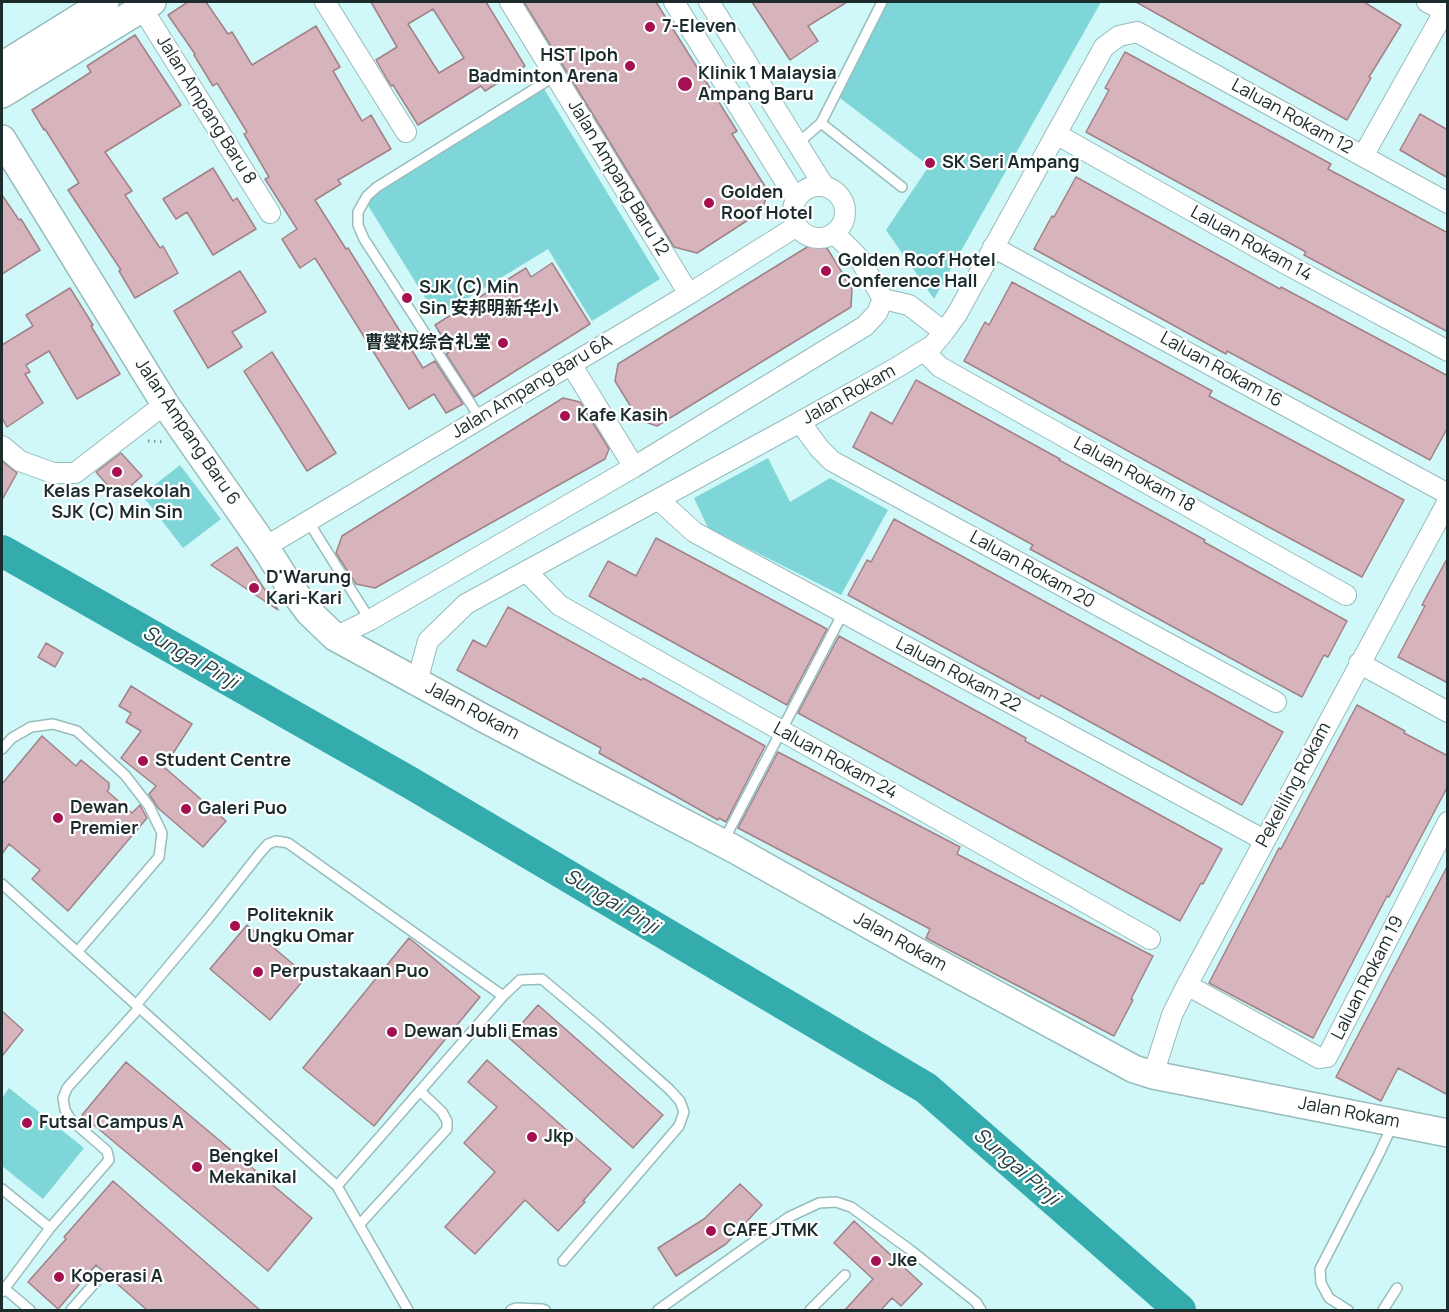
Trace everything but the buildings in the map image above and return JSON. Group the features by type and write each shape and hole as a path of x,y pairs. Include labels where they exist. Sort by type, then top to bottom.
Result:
{"main road":[{"path":"2,66 105,2"},
{"path":"2,94 147,4"},
{"name":"Jalan Ampang Baru 6","path":"2,139 165,404 309,612 336,637 417,682"},
{"name":"Jalan Rokam","path":"417,682 722,844 1134,1068 1153,1075 1448,1133"}],"street":[{"path":"325,2 406,132"},
{"name":"Jalan Ampang Baru 12","path":"510,2 688,294"},
{"path":"674,2 796,199"},
{"path":"709,2 824,186"},
{"name":"Jalan Ampang Baru 8","path":"147,4 270,213"},
{"path":"1363,156 1442,8"},
{"name":"Laluan Rokam 12","path":"1137,32 1448,202"},
{"name":"Jalan Rokam","path":"417,682 428,641 466,604 800,423 933,345 957,314 1104,47 1119,36 1137,32"},
{"name":"Laluan Rokam 14","path":"1056,134 1288,265 1448,351"},
{"path":"824,186 832,189 843,202 844,219 834,233 819,238 811,236 797,226 793,213 796,199 808,188 824,186"},
{"name":"Jalan Ampang Baru 6A","path":"265,547 688,294 797,226"},
{"path":"834,233 859,258 883,299 909,305 944,332"},
{"name":"Laluan Rokam 16","path":"993,247 1448,494"},
{"path":"336,637 370,620 634,467 865,326 877,313 883,299"},
{"name":"Laluan Rokam 18","path":"924,352 940,367 1346,595"},
{"path":"571,364 634,467"},
{"path":"2,446 20,460 52,473 75,473 165,404"},
{"name":"Laluan Rokam 20","path":"800,423 832,461 1276,702"},
{"name":"Laluan Rokam 22","path":"659,500 694,532 1264,840"},
{"name":"Pekeliling Rokam","path":"1153,1075 1172,1016 1187,985 1448,501"},
{"name":"Laluan Rokam 24","path":"527,572 559,605 1150,939"},
{"path":"1359,663 1448,712"},
{"name":"Laluan Rokam 19","path":"1187,985 1319,1058 1327,1057 1448,822"}],"lane":[{"path":"797,144 821,123 882,2"},
{"path":"480,418 364,239 358,225 358,212 367,196 377,188 555,76"},
{"path":"821,123 902,187"},
{"path":"308,521 370,620"},
{"path":"722,844 843,613"},
{"path":"2,749 12,738 31,727 53,724 77,731 125,775 148,806 162,832 159,857 78,951"},
{"path":"30,1311 3,1290 50,1228 109,1160 107,1151 71,1120 65,1110 63,1098 67,1088 138,1006 268,844 276,841 288,843 502,996"},
{"path":"2,884 337,1185 408,1311"},
{"path":"337,1185 502,996 520,980 542,979 669,1089 680,1101 684,1112 679,1126 563,1261"},
{"path":"359,1225 447,1129 447,1121 442,1112 420,1091"},
{"path":"1348,1311 1329,1298 1321,1283 1320,1269 1394,1122"},
{"path":"2,1190 50,1228"},
{"path":"658,1310 789,1217 819,1203 836,1202 851,1206 909,1249 976,1302 981,1311"},
{"path":"810,1311 845,1275"},
{"path":"71,1311 100,1277"},
{"path":"1383,1311 1397,1288"},
{"path":"511,1311 516,1308 545,1311"}],"shaded area":[{"name":"SK Seri Ampang","path":"886,2 1101,2 934,299 886,230 929,166 840,98"},
{"path":"544,89 660,279 592,321 548,249 437,317 364,199"},
{"path":"768,458 790,502 830,478 888,510 841,595 708,528 694,498"},
{"path":"180,465 221,519 183,548 142,495"},
{"name":"Futsal Campus A","path":"9,1088 84,1148 43,1199 2,1166 2,1098"}],"waterway":[{"name":"Sungai Pinji","path":"2,551 409,782 926,1088 1180,1310"}],"place":[{"name":"7-Eleven","path":"650,27"},
{"name":"HST Ipoh Badminton Arena","path":"630,66"},
{"name":"Klinik 1 Malaysia Ampang Baru","path":"685,84"},
{"name":"SK Seri Ampang","path":"930,163"},
{"name":"Golden Roof Hotel","path":"709,203"},
{"name":"Golden Roof Hotel Conference Hall","path":"826,271"},
{"name":"SJK (C) Min Sin 安邦明新华小","path":"407,298"},
{"name":"曹燮权综合礼堂","path":"503,343"},
{"name":"Kafe Kasih","path":"565,416"},
{"name":"Kelas Prasekolah SJK (C) Min Sin","path":"117,472"},
{"name":"D'Warung Kari-Kari","path":"254,588"},
{"name":"Student Centre","path":"143,761"},
{"name":"Galeri Puo","path":"186,809"},
{"name":"Dewan Premier","path":"58,818"},
{"name":"Politeknik Ungku Omar","path":"235,926"},
{"name":"Perpustakaan Puo","path":"258,972"},
{"name":"Dewan Jubli Emas","path":"392,1032"},
{"name":"Futsal Campus A","path":"27,1123"},
{"name":"Jkp","path":"532,1137"},
{"name":"Bengkel Mekanikal","path":"197,1167"},
{"name":"CAFE JTMK","path":"711,1231"},
{"name":"Jke","path":"876,1261"},
{"name":"Koperasi A","path":"59,1277"}]}
